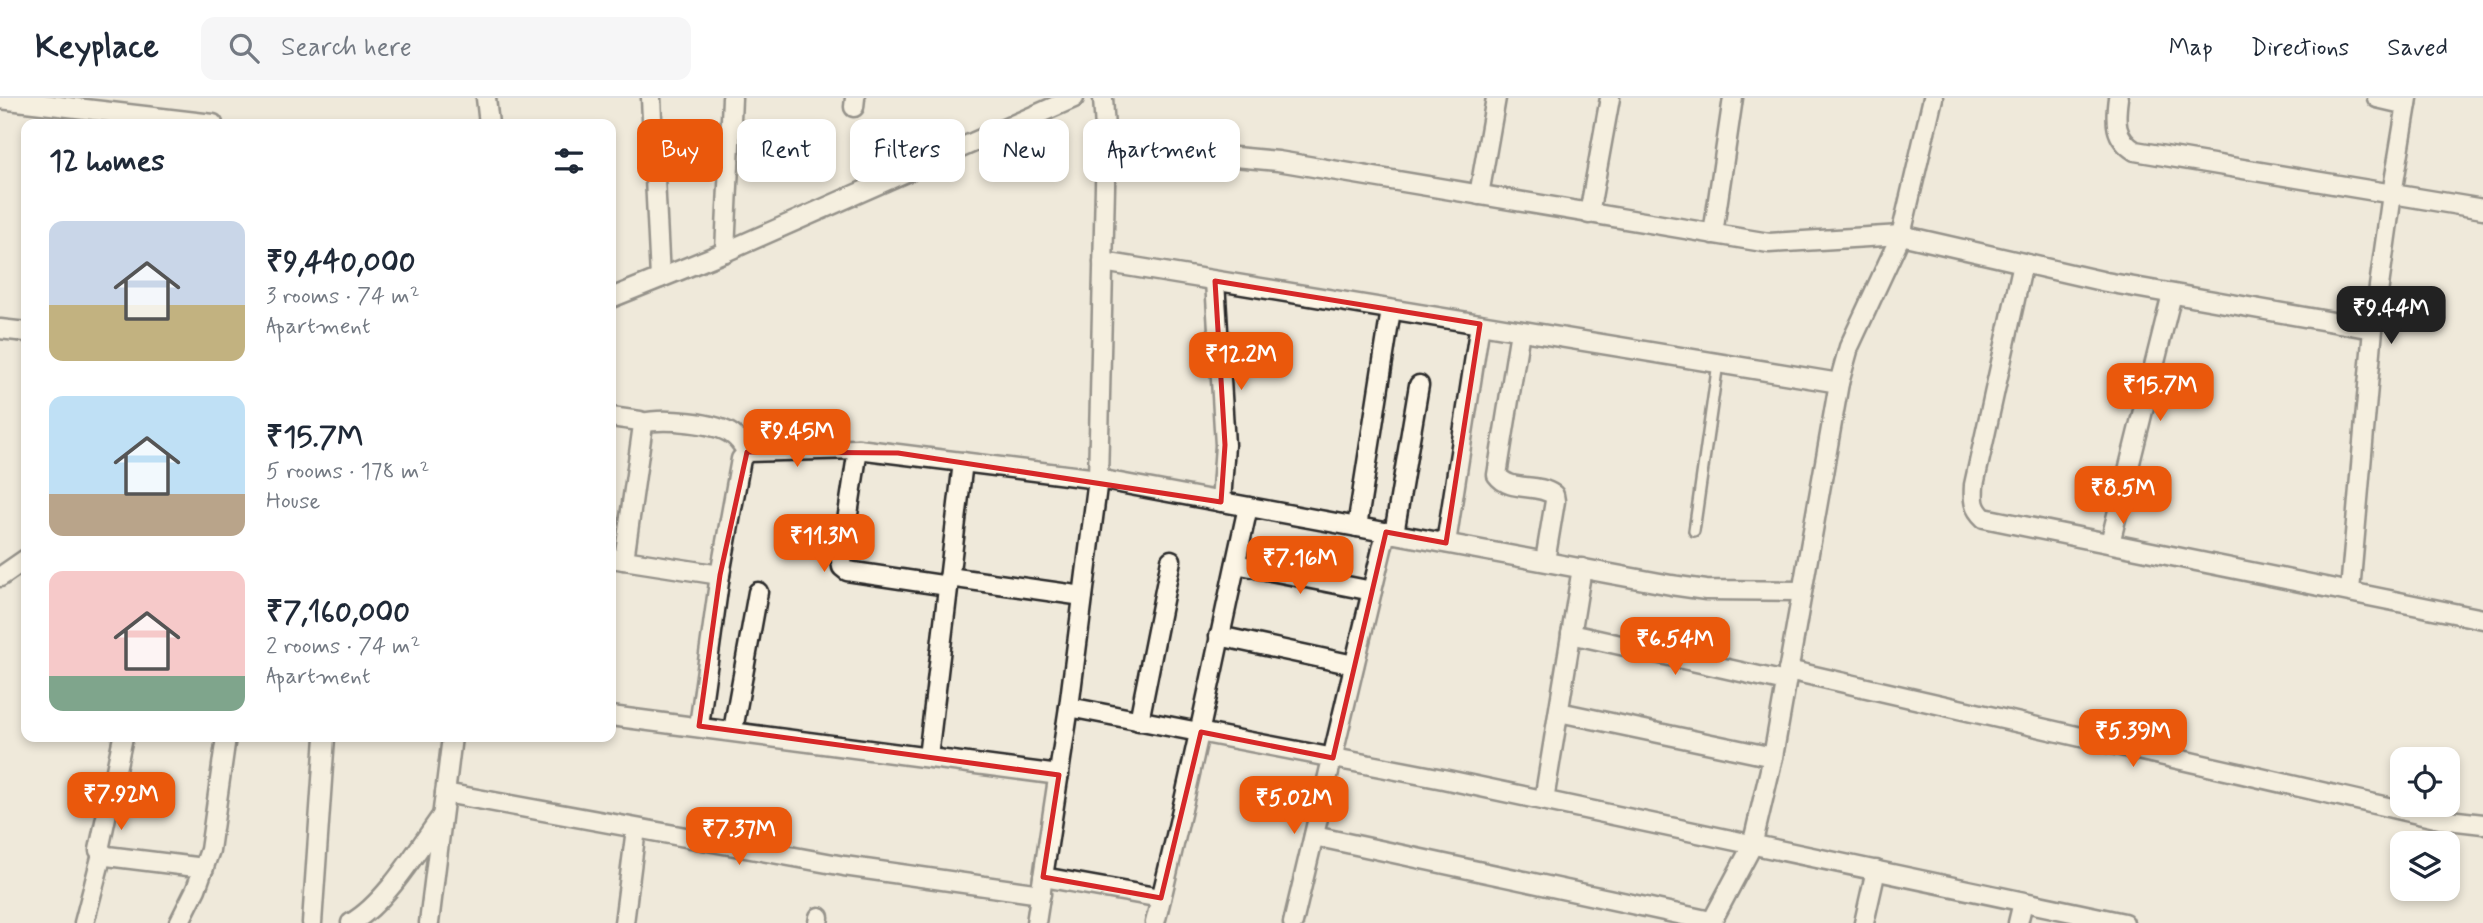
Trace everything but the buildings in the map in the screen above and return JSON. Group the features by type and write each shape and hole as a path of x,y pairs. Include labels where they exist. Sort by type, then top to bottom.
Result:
{"street":[{"path":"486,98 488,119"},
{"path":"651,98 660,278"},
{"path":"725,252 732,98"},
{"path":"616,296 725,252 1074,98"},
{"path":"1103,98 1104,119"},
{"path":"1479,195 1496,98"},
{"path":"1589,214 1610,98"},
{"path":"1713,234 1733,98"},
{"path":"1314,836 1711,922 1752,846 1773,757 1839,383 1849,347 1901,235 1933,98"},
{"path":"2118,98 2115,115 2118,131 2124,144 2135,151 2483,209"},
{"path":"2350,591 2373,329 2407,101 2377,98"},
{"path":"0,99 171,119"},
{"path":"1240,157 1278,161 1769,243 1901,235 2106,282 2373,329"},
{"path":"1036,923 1069,707 1098,479 1105,182"},
{"path":"1103,262 1839,383"},
{"path":"2023,263 1974,485 1975,510 1984,518 2483,619"},
{"path":"1215,281 1225,445 1221,502"},
{"path":"2110,543 2172,294"},
{"path":"1357,527 1391,310"},
{"path":"1446,543 1480,324"},
{"path":"0,329 21,331"},
{"path":"1520,331 1497,475 1506,484 1548,490 1554,495 1545,561"},
{"path":"1293,923 1372,591 1390,533 1419,385"},
{"path":"616,418 642,423 666,420 718,428 735,436 747,452"},
{"path":"642,423 618,559 720,575"},
{"path":"699,726 720,575 741,459 747,452 858,449 1098,479 1706,590 1802,591"},
{"path":"858,449 841,560 842,567 847,571 1083,596"},
{"path":"928,757 963,462"},
{"path":"1155,923 1201,732 1248,507"},
{"path":"1139,720 1171,560"},
{"path":"3,570 21,561"},
{"path":"1236,564 1372,591"},
{"path":"1544,800 1582,568"},
{"path":"733,730 758,592"},
{"path":"1571,634 1787,676 2440,819 2483,824"},
{"path":"1219,636 1354,665"},
{"path":"1069,707 1544,800 2124,923"},
{"path":"1559,712 1773,757"},
{"path":"616,717 1059,775"},
{"path":"84,923 102,854 99,844 122,742"},
{"path":"178,923 210,850 225,742"},
{"path":"312,923 325,742"},
{"path":"429,923 451,742"},
{"path":"446,793 844,866 1161,898"},
{"path":"351,923 364,915 379,899 442,816"},
{"path":"624,923 636,829"},
{"path":"102,854 204,868"},
{"path":"1864,923 1876,870"},
{"path":"2018,923 2023,902"}],"lane":[{"path":"1694,531 1717,363"}],"highlighted area":[{"path":"1215,281 1480,324 1446,543 1386,532 1333,758 1201,732 1161,898 1043,877 1059,775 699,726 720,575 747,452 898,453 1221,502 1225,445"}]}
